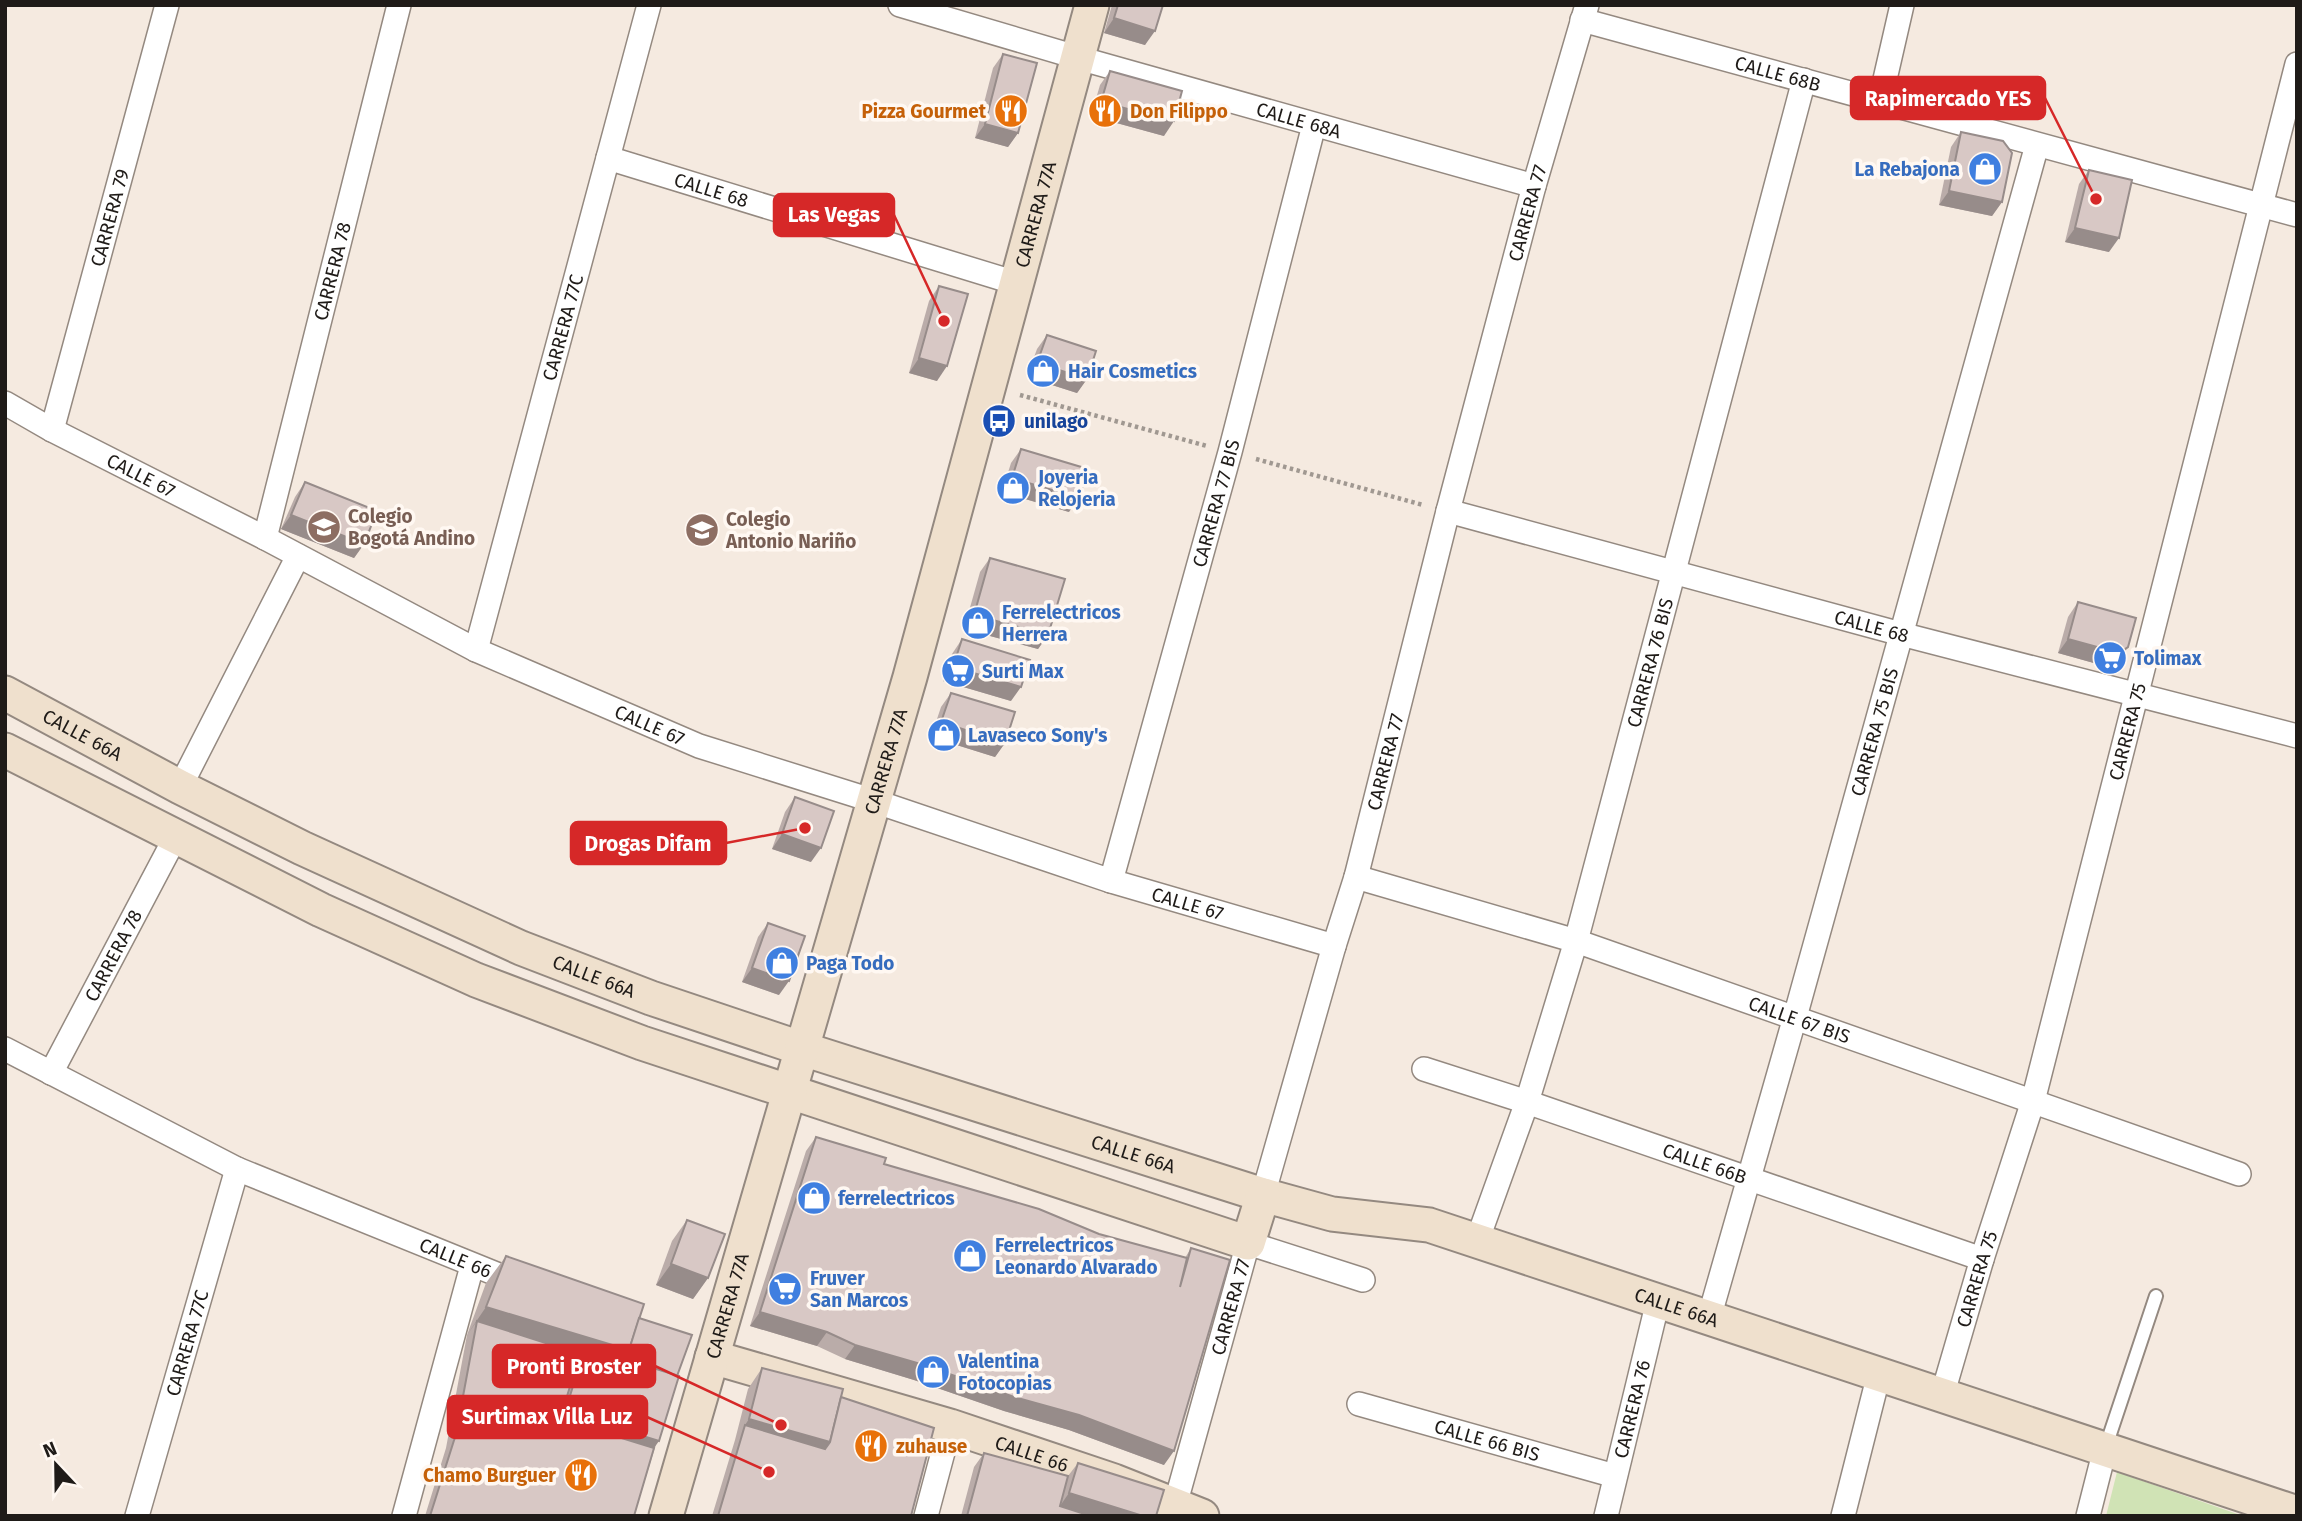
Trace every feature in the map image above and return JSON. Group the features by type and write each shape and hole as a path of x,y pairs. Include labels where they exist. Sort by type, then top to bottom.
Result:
{"street":[{"name":"CARRERA 79","path":"52,430 167,5"},
{"name":"CARRERA 78","path":"265,538 399,5"},
{"name":"CARRERA 77C","path":"476,650 649,5"},
{"name":"CALLE 68A","path":"900,5 1534,186"},
{"name":"CARRERA 77A","path":"666,1516 703,1354 803,1049 910,677 1092,5"},
{"path":"1880,101 1902,5"},
{"name":"CALLE 68B","path":"1585,13 1804,80 2297,215"},
{"name":"CARRERA 77","path":"1183,1512 1248,1243 1356,877 1448,511 1534,186 1585,13"},
{"name":"CARRERA 75","path":"1942,1396 1982,1259 2033,1101 2297,64"},
{"name":"CARRERA 76 BIS","path":"1477,1241 1527,1102 1576,940 1804,80"},
{"name":"CARRERA 77 BIS","path":"1111,881 1230,452 1314,125"},
{"name":"CARRERA 75 BIS","path":"1709,1318 2036,145"},
{"name":"CALLE 68","path":"608,158 1016,283"},
{"name":"CALLE 67","path":"5,403 476,650 699,746 874,801 1111,881 1334,946"},
{"name":"CALLE 68","path":"1448,511 1901,634 2297,736"},
{"path":"180,787 298,556"},
{"name":"CALLE 66A","path":"5,693 180,787 302,848 521,948 651,999 1263,1195 1332,1214 1429,1225 2297,1513"},
{"path":"5,750 321,910 476,980 642,1043 789,1093 1363,1280"},
{"name":"CARRERA 78","path":"51,1073 175,838"},
{"name":"CALLE 67 BIS","path":"1356,877 1576,940 2239,1174"},
{"name":"CALLE 66","path":"6,1053 51,1073 237,1168 546,1294"},
{"name":"CALLE 66B","path":"1424,1069 1982,1259"},
{"name":"CARRERA 77C","path":"137,1516 237,1168"},
{"path":"404,1516 472,1266"},
{"name":"CARRERA 76","path":"1606,1516 1658,1301"},
{"name":"CALLE 66","path":"703,1354 950,1426 1183,1512"},
{"path":"1843,1516 1879,1374"},
{"name":"CALLE 66 BIS","path":"1359,1404 1615,1476"},
{"path":"926,1516 950,1426"},
{"path":"2088,1516 2105,1449"}],"lane":[{"path":"2105,1449 2156,1296"}],"green space":[{"path":"2117,1472 2243,1516 2106,1516"}],"building":[{"path":"1118,5 1163,5 1155,31 1114,18"},
{"path":"1003,54 1037,63 1018,133 985,124"},
{"path":"1110,71 1182,91 1174,121 1101,102"},
{"path":"1961,132 2003,141 2012,153 2002,202 1949,191"},
{"path":"2089,170 2132,180 2119,238 2075,228"},
{"path":"939,286 968,294 947,366 919,358"},
{"path":"1047,335 1096,351 1087,379 1037,363"},
{"path":"1021,449 1088,469 1079,498 1012,478"},
{"path":"305,482 377,511 364,544 291,515"},
{"path":"990,558 1065,579 1048,635 974,615"},
{"path":"2078,602 2136,618 2128,647 2119,653 2068,639"},
{"path":"962,639 1030,660 1021,687 953,667"},
{"path":"951,693 1015,712 1005,743 941,722"},
{"path":"795,797 834,811 821,848 782,834"},
{"path":"768,923 805,936 789,981 752,968"},
{"path":"816,1137 886,1158 884,1164 1039,1209 1099,1234 1187,1258 1180,1287 1191,1248 1230,1260 1174,1451 1079,1415 1014,1397 924,1365 855,1345 827,1332 760,1312"},
{"path":"687,1220 725,1234 708,1278 671,1264"},
{"path":"506,1256 644,1304 629,1350 486,1307"},
{"path":"639,1318 692,1335 677,1376 623,1359 629,1350"},
{"path":"477,1321 580,1354 560,1419 654,1448 634,1516 430,1516 456,1434"},
{"path":"585,1347 679,1376 659,1441 565,1412"},
{"path":"762,1368 843,1389 830,1442 749,1419"},
{"path":"841,1397 934,1428 911,1516 718,1516 745,1425 825,1449 830,1442"},
{"path":"984,1453 1068,1476 1060,1506 1091,1516 967,1516"},
{"path":"1078,1463 1164,1490 1156,1516 1143,1516 1069,1493"}],"place":[{"name":"Pizza Gourmet","path":"1011,111"},
{"name":"Don Filippo","path":"1105,111"},
{"name":"La Rebajona","path":"1985,169"},
{"name":"Rapimercado YES","path":"2096,199"},
{"name":"Las Vegas","path":"944,321"},
{"name":"Hair Cosmetics","path":"1043,371"},
{"name":"unilago","path":"999,421"},
{"name":"Joyeria Relojeria","path":"1013,488"},
{"name":"Colegio Bogotá Andino","path":"324,527"},
{"name":"Colegio Antonio Nariño","path":"702,530"},
{"name":"Ferrelectricos Herrera","path":"978,623"},
{"name":"Tolimax","path":"2110,658"},
{"name":"Surti Max","path":"958,671"},
{"name":"Lavaseco Sony's","path":"944,735"},
{"name":"Drogas Difam","path":"805,828"},
{"name":"Paga Todo","path":"782,963"},
{"name":"ferrelectricos","path":"814,1198"},
{"name":"Ferrelectricos Leonardo Alvarado","path":"970,1256"},
{"name":"Fruver San Marcos","path":"785,1289"},
{"name":"Valentina Fotocopias","path":"933,1372"},
{"name":"Pronti Broster","path":"781,1425"},
{"name":"zuhause","path":"871,1446"},
{"name":"Surtimax Villa Luz","path":"769,1472"},
{"name":"Chamo Burguer","path":"581,1475"}]}
